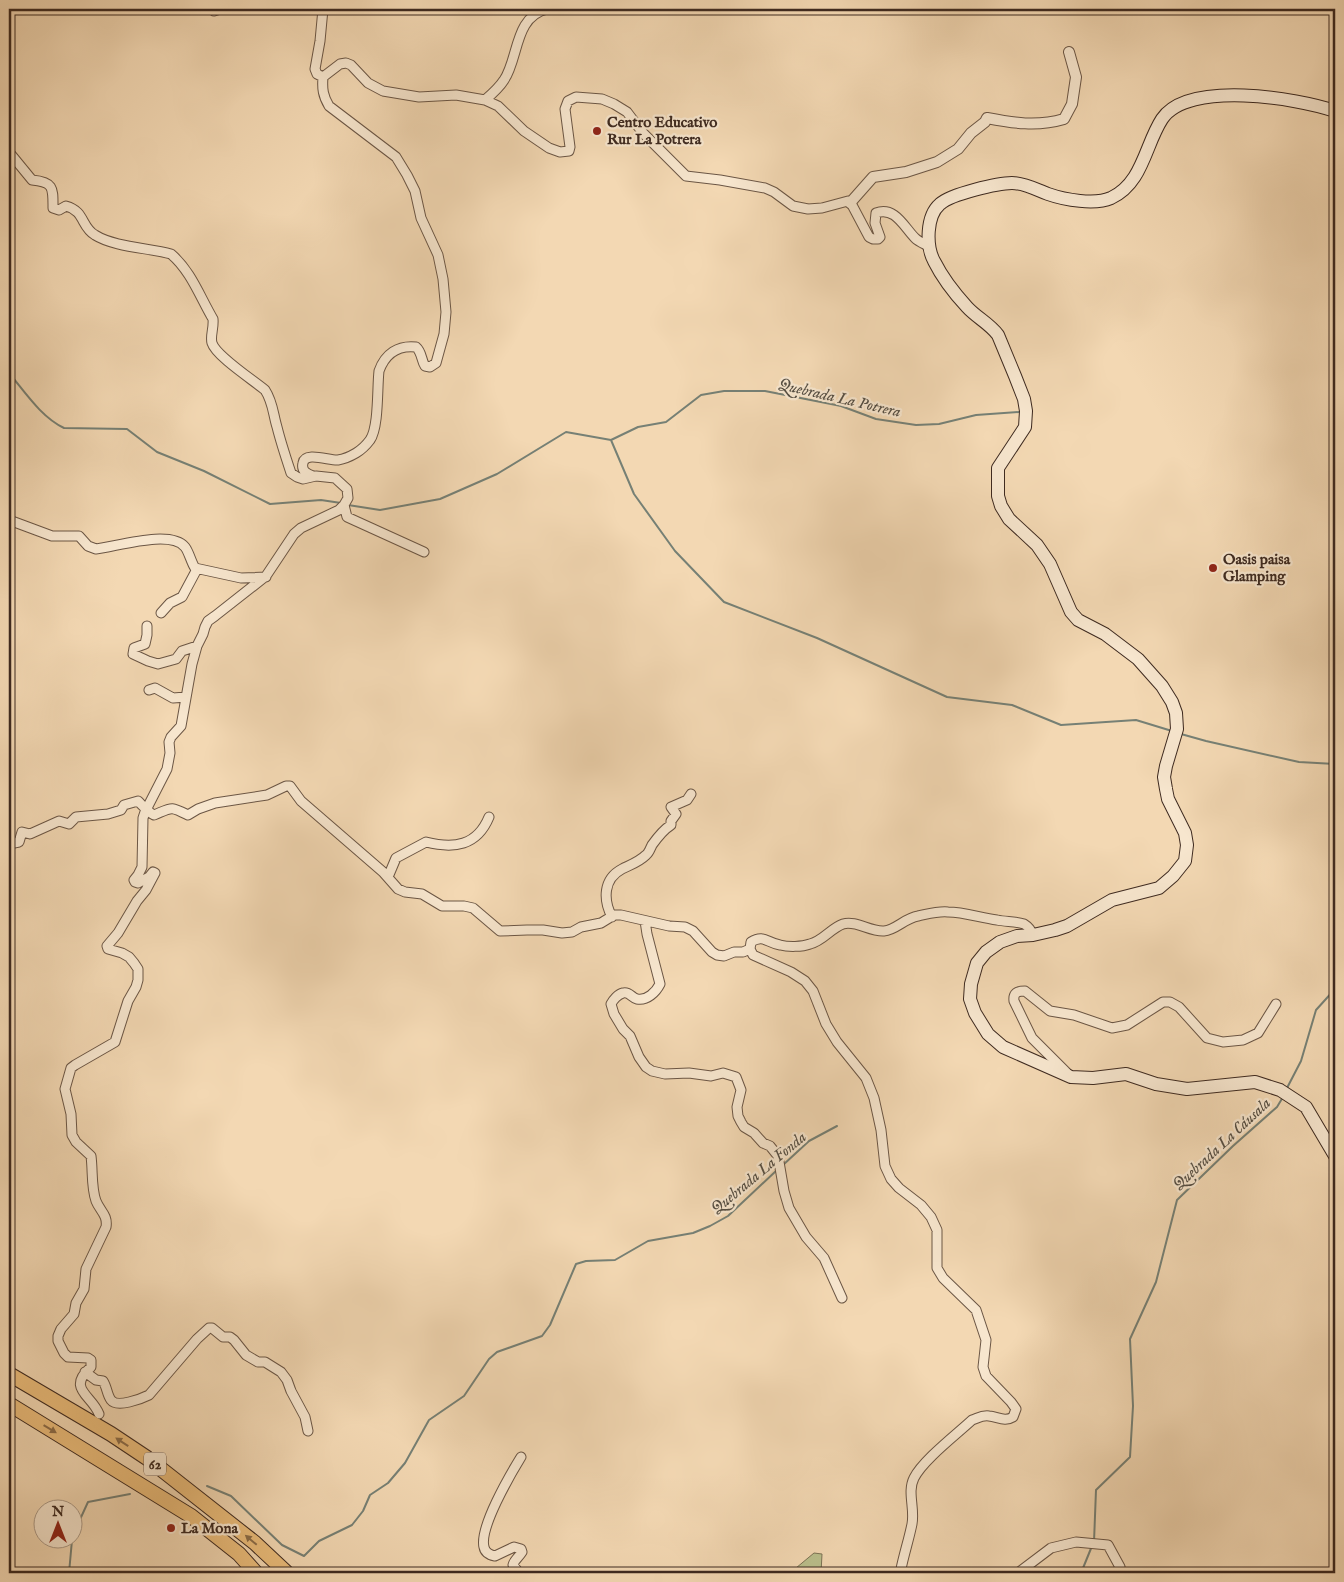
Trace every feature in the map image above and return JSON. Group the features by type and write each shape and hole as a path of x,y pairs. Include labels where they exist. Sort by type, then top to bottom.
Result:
{"highway":[{"name":"62","path":"9,1374 111,1434 147,1458 256,1543 287,1573"},
{"name":"62","path":"9,1404 191,1516 239,1554 256,1573"}],"main road":[{"path":"1335,111 1301,102 1229,95 1194,99 1170,110 1162,119 1137,172 1126,188 1111,198 1094,202 1050,195 1014,182 994,184 954,197 940,204 933,214 929,235 933,260 957,295 968,308 992,327 998,335 1024,398 1026,411 1025,427 998,468 998,496 1001,506 1009,519 1037,545 1050,564 1071,612 1078,620 1105,634 1138,659 1162,686 1172,702 1176,713 1176,733 1164,777 1168,798 1185,833 1187,845 1185,861 1173,876 1159,888 1112,900 1067,926 1033,935 1017,936 1000,942 986,952 977,963 971,984 970,998 975,1013 988,1034 1003,1048 1071,1077 1093,1078 1126,1074 1156,1084 1187,1089 1256,1082 1285,1093 1306,1107 1335,1156"}],"street":[{"path":"212,9 214,11 220,9"},
{"path":"323,9 315,69 317,74 324,77"},
{"path":"485,100 504,81 512,62 518,39 525,25 535,14 547,9"},
{"path":"583,9 605,9"},
{"path":"850,203 873,177 906,172 937,162 958,149 987,118 1013,123 1048,124 1064,119 1072,104 1076,77 1070,52"},
{"path":"324,77 340,64 346,63 351,65 368,83 383,91 420,97 456,94 485,100 498,106 524,131 549,148 566,152 569,151 570,147 565,109 568,101 576,97 602,99 627,112 643,133 686,176 765,188 774,192 793,206 808,209 822,208 845,201 850,203 871,239 878,239 880,237 875,223 876,213 881,211 889,213 899,218 916,239 930,247"},
{"path":"324,77 322,90 329,106 396,157 407,175 415,192 424,226 438,255 443,279 446,312 444,334 436,363 430,368 425,366 420,350 416,347 400,348 391,353 381,365 375,424 370,440 357,452 338,460 312,457 304,459 303,468 306,474 335,478 347,489 347,517 424,552"},
{"path":"9,152 32,180 42,181 50,185 53,191 53,208 58,210 66,206 73,208 94,235 119,244 171,254 177,259 186,270 213,320 212,339 217,352 265,390 270,398 274,409 276,425 291,473 303,479 313,476"},
{"path":"98,1414 97,1410 81,1391 80,1384 85,1372 91,1367 91,1360 88,1358 68,1357 58,1341 61,1329 74,1314 76,1303 84,1289 86,1269 107,1221 96,1201 91,1173 91,1156 76,1142 72,1135 71,1114 65,1089 71,1068 115,1042 128,1001 136,987 138,969 134,963 122,953 107,948 146,890 155,873 153,872 138,883 134,880 142,867 143,818 167,769 170,753 169,742 181,726 192,664 197,646 208,621 266,576 294,534 301,528 339,510 346,501"},
{"path":"9,520 52,536 79,536 88,546 96,549 153,539 170,539 186,548 190,561 195,568 240,578 266,576"},
{"path":"160,613 170,603 182,597 198,569"},
{"path":"147,626 145,644 134,648 133,654 148,661 158,664 176,659 182,651 197,646"},
{"path":"150,690 155,688 173,698 186,697"},
{"path":"9,844 19,842 22,832 30,834 60,821 69,824 76,817 108,814 121,810 124,805 138,802 154,815 167,808 177,809 186,815 191,815 198,809 215,803 266,795 290,786 301,801 388,877 398,889 405,892 422,894 442,906 473,908 500,931 543,930 562,933 572,932 581,927 601,923 621,915 669,926 685,927 693,931 717,955 724,956 750,949"},
{"path":"612,917 607,909 605,897 608,883 615,873 647,855 658,837 671,825 671,821 676,814 671,807 687,800 691,794"},
{"path":"388,877 396,858 426,842 441,846 460,845 475,838 485,828 489,817"},
{"path":"901,1573 912,1524 913,1513 910,1490 914,1478 928,1460 972,1420 980,1416 988,1416 1008,1420 1013,1417 1016,1409 986,1376 982,1367 986,1340 976,1310 943,1278 937,1268 937,1230 931,1217 891,1180 885,1166 881,1130 874,1098 866,1078 837,1042 826,1024 813,991 805,981 791,972 753,955 750,949 751,942 762,938 779,945 810,944 843,924 885,931 911,918 941,912 1016,922 1030,928 1033,935"},
{"path":"645,921 660,984 651,995 643,999 637,999 628,993 622,993 611,1004 614,1014 623,1029 630,1036 646,1066 652,1071 665,1074 689,1073 706,1076 723,1073 736,1077 741,1090 737,1107 738,1116 744,1127 754,1133 763,1143 770,1146 778,1156 789,1208 806,1238 824,1258 842,1298"},
{"path":"1071,1077 1032,1038 1014,1001 1015,993 1025,991 1050,1011 1074,1015 1112,1028 1127,1025 1163,1002 1170,1002 1179,1007 1207,1038 1223,1042 1242,1040 1258,1033 1276,1004"},
{"path":"85,1372 96,1380 104,1381 114,1403 124,1404 140,1399 149,1395 197,1339 209,1328 212,1328 223,1337 230,1337 234,1340 246,1355 258,1362 265,1362 281,1372 287,1380 305,1417 308,1431"},
{"path":"519,1573 513,1562 519,1557 522,1552 521,1549 514,1547 495,1556 488,1554 484,1548 484,1537 495,1504 521,1458"},
{"path":"1018,1573 1051,1548 1076,1542 1108,1545 1120,1567 1121,1573"}],"green space":[{"path":"814,1553 822,1554 821,1573 790,1573"}],"waterway":[{"name":"Quebrada La Potrera","path":"9,373 41,411 64,428 127,429 157,452 204,471 270,504 321,500 341,503"},
{"name":"Quebrada La Potrera","path":"348,505 380,510 440,499 497,474 566,432 611,440 638,427 666,422 701,395 724,391 765,391 841,406 876,419 916,425 939,424 976,415 1019,412"},
{"path":"611,440 634,494 675,551 724,602 817,638 947,697 1012,705 1061,725 1136,720 1172,731"},
{"path":"1181,734 1299,762 1335,764"},
{"name":"Quebrada La Cáusala","path":"1287,1088 1301,1061 1316,1010 1335,989"},
{"name":"Quebrada La Cáusala","path":"1094,1542 1096,1490 1130,1457 1133,1406 1130,1339 1156,1282 1177,1200 1277,1107 1283,1097"},
{"name":"Quebrada La Fonda","path":"783,1165 809,1141 837,1126"},
{"name":"Quebrada La Fonda","path":"207,1486 231,1496 282,1545 304,1556 319,1541 352,1525 363,1511 370,1495 388,1483 405,1463 429,1420 464,1396 489,1359 497,1352 542,1336 550,1325 576,1264 586,1261 615,1260 648,1241 693,1233 710,1226 728,1216 777,1170"},
{"name":"Quebrada La Fonda","path":"82,1515 88,1502 130,1494"},
{"name":"Quebrada La Cáusala","path":"1081,1573 1092,1546"},
{"name":"Quebrada La Fonda","path":"69,1573 71,1550"}],"place":[{"name":"Centro Educativo Rur La Potrera","path":"597,131"},
{"name":"Oasis paisa Glamping","path":"1213,568"},
{"name":"La Mona","path":"171,1528"}]}
